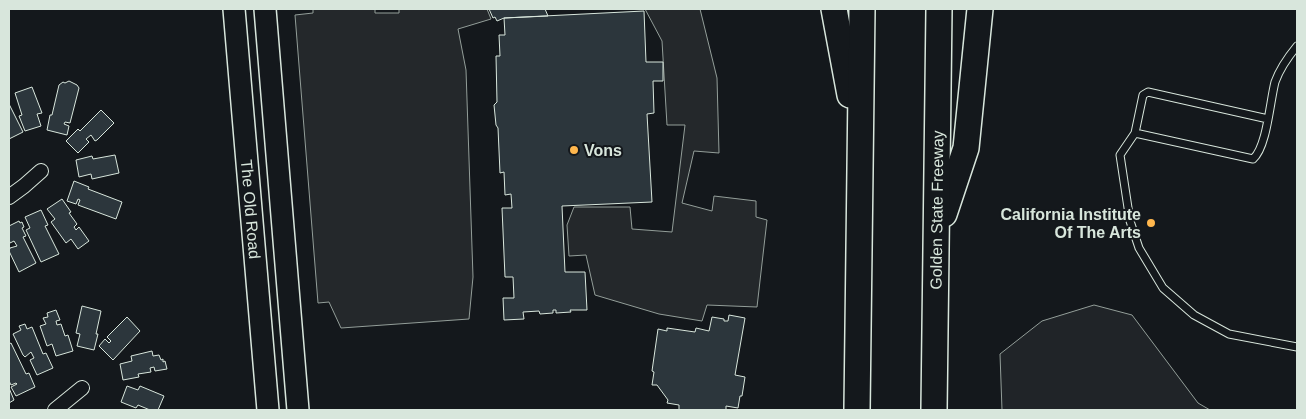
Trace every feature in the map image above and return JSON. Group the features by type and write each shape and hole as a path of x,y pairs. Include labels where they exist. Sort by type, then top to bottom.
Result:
{"highway":[{"path":"834,9 860,152"},
{"path":"858,410 862,9"},
{"name":"Golden State Freeway","path":"934,410 939,9"},
{"path":"937,235 966,148 980,9"}],"main road":[{"name":"The Old Road","path":"234,9 268,410"},
{"name":"The Old Road","path":"266,9 298,410"}],"street":[{"path":"9,197 42,171"},
{"path":"55,410 82,388"}],"lane":[{"path":"1135,133 1253,159 1258,154 1275,82 1284,63 1297,46"},
{"path":"1268,118 1148,92 1143,95 1135,133 1120,155 1130,221 1139,248 1163,288 1194,315 1229,334 1297,347"}],"shaded area":[{"path":"313,9 375,9 375,13 399,13 399,9 487,9 491,19 458,29 466,70 473,277 469,319 341,328 329,302 318,303 295,15 313,13"},
{"path":"645,9 700,9 717,78 719,153 694,151 682,203 712,211 714,196 756,201 756,217 767,220 757,307 707,305 702,321 659,314 595,295 586,255 569,256 567,225 574,207 630,207 632,229 672,232 685,125 667,125 662,41"},
{"path":"1094,305 1132,315 1198,403 1210,410 1002,410 1000,354 1042,321"}],"building":[{"path":"489,9 545,9 548,16 504,18 497,21 495,17 493,18"},
{"name":"Vons","path":"644,11 646,62 663,62 663,81 653,81 654,113 647,114 652,202 562,206 565,272 585,272 587,310 570,310 571,312 556,313 556,310 553,310 553,313 540,314 539,311 523,312 524,319 504,320 503,298 514,298 513,277 505,277 502,208 512,208 511,194 505,195 504,172 500,173 498,128 494,105 497,102 496,56 500,56 499,35 505,35 504,18"},
{"path":"69,81 79,88 70,123 65,122 64,124 69,126 67,135 47,130 59,85"},
{"path":"32,87 42,113 37,114 41,126 25,131 19,116 22,115 15,93"},
{"path":"9,104 23,132 9,139"},
{"path":"101,110 114,123 97,140 95,141 91,135 86,139 89,142 78,153 66,141 78,129 80,131"},
{"path":"115,155 119,173 92,179 91,174 79,177 76,160 92,156 93,159"},
{"path":"74,181 89,187 88,189 122,202 116,219 78,205 80,200 78,199 76,204 67,201"},
{"path":"62,199 77,224 74,227 76,230 79,227 89,241 78,249 71,239 66,243 51,222 55,219 47,209"},
{"path":"41,210 48,225 45,226 59,254 41,262 26,230 30,228 25,217"},
{"path":"19,221 20,223 22,222 24,227 22,228 26,236 23,237 36,263 19,272 9,251 10,248 17,246 14,241 10,243 9,226"},
{"path":"82,306 101,311 94,350 77,346 80,334 76,333"},
{"path":"56,310 60,320 56,321 57,325 61,324 65,336 68,335 73,351 56,356 52,344 47,346 40,326 46,324 43,318 48,317 47,313"},
{"path":"729,315 745,318 735,375 745,377 738,408 726,406 726,410 679,410 679,405 667,403 668,400 657,385 652,385 658,329 667,331 667,328 695,332 696,328 709,331 712,317 728,321"},
{"path":"127,317 140,331 113,360 99,346 105,339 109,343 111,341 107,337"},
{"path":"25,324 27,329 32,327 43,354 46,353 53,368 37,375 30,360 34,358 31,352 25,357 23,355 13,334 21,330 19,326"},
{"path":"11,343 26,374 29,373 35,387 16,396 11,387 17,384 11,385 9,381 9,344"},
{"path":"152,351 153,356 159,355 163,362 165,361 167,369 155,371 154,367 150,368 151,372 138,374 139,377 123,380 120,364 132,361 131,356"},
{"path":"127,386 138,390 140,386 164,396 158,410 150,410 138,405 136,408 121,402"},
{"path":"9,388 14,400 9,403"}],"place":[{"name":"Vons","path":"574,150"},
{"name":"California Institute Of The Arts","path":"1151,223"}]}
